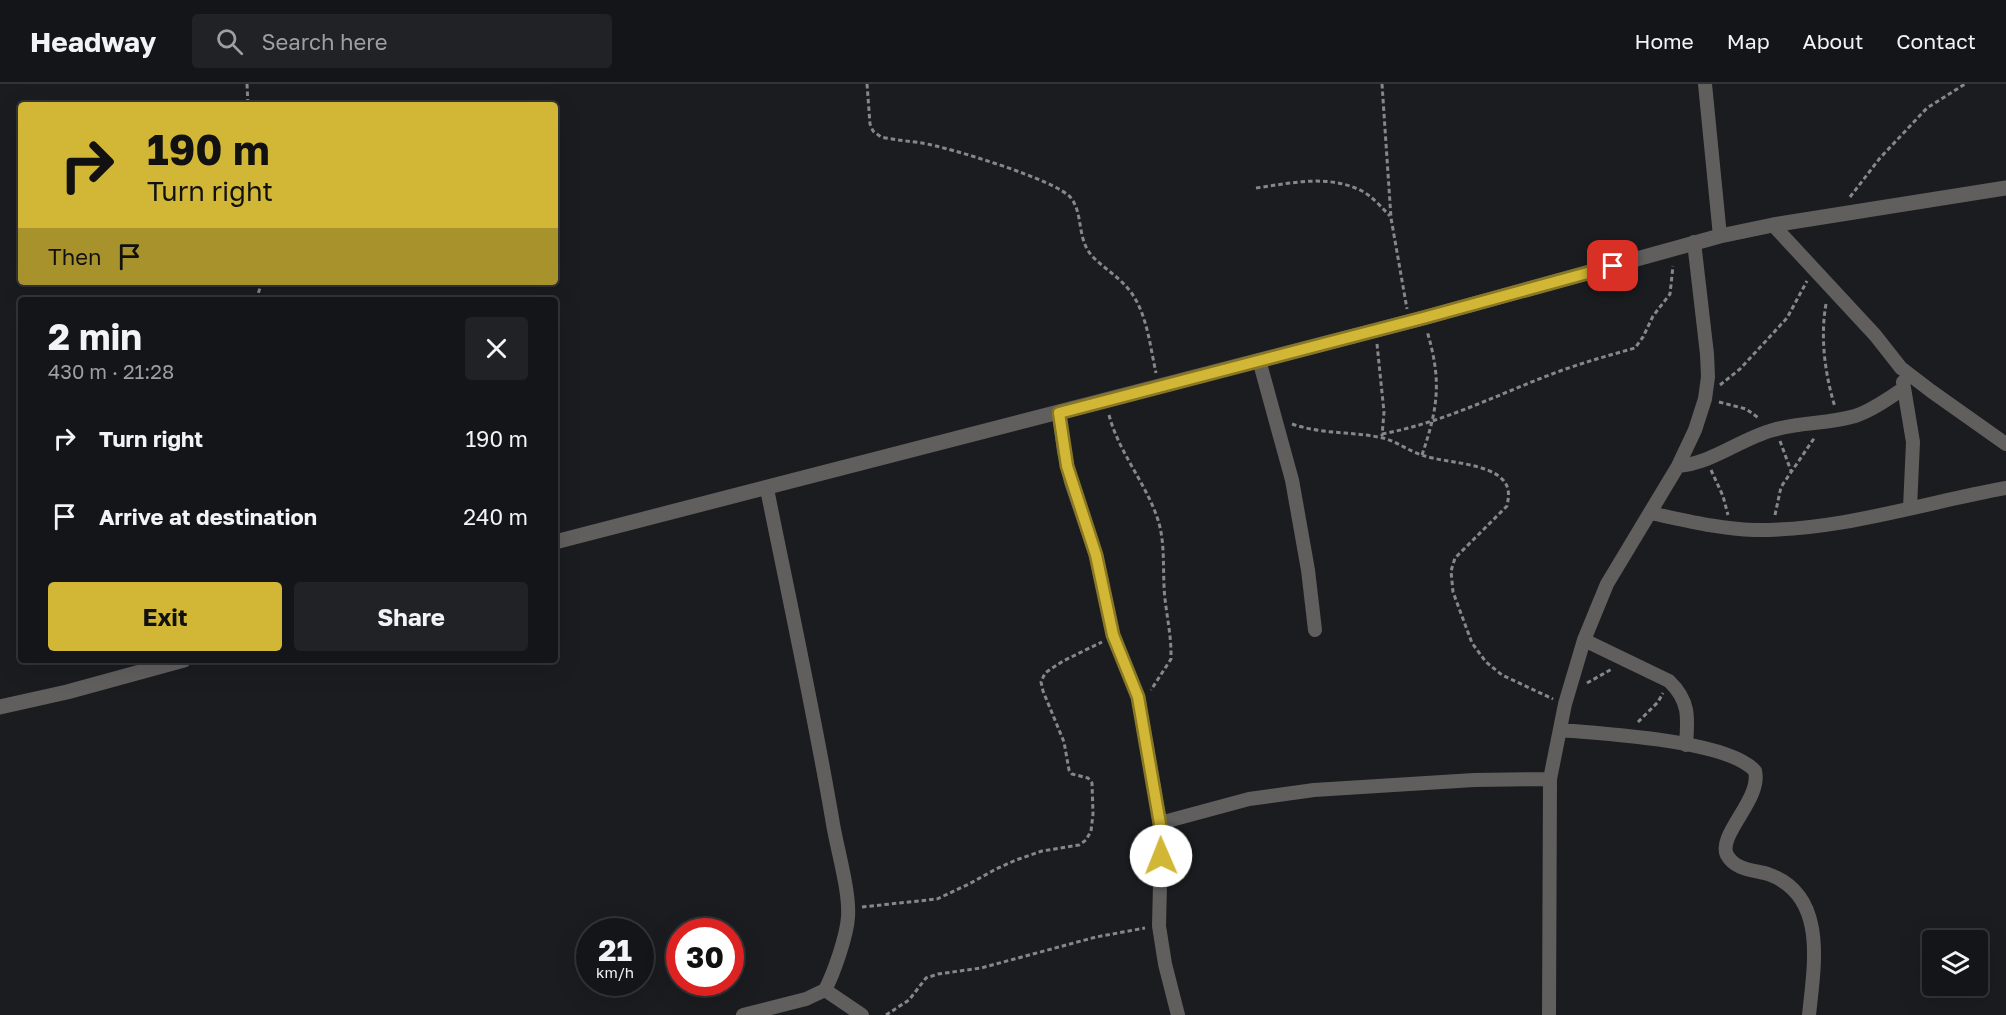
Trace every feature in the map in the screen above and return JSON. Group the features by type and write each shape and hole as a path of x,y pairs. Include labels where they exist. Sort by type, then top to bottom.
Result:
{"street":[{"path":"1705,84 1720,236"},
{"path":"558,541 1375,331 1694,242 1773,225 2006,188"},
{"path":"1773,225 1875,334 1901,368 2006,444"},
{"path":"1549,1015 1550,779 1567,698 1584,640 1607,584 1678,466 1695,430 1705,396 1708,376 1705,325 1694,242"},
{"path":"1259,360 1292,480 1315,630"},
{"path":"1901,368 1913,442 1910,507"},
{"path":"1678,466 1692,465 1706,460 1748,439 1773,430 1857,415 1872,409 1904,388"},
{"path":"1059,413 1071,482 1096,555 1113,635 1138,697 1142,714 1160,824 1159,926 1165,964 1178,1015"},
{"path":"1650,513 1729,527 1753,530 1773,529 1864,518 2006,488"},
{"path":"743,1015 816,996 825,990 833,973 845,932 848,909 811,703 767,489"},
{"path":"1584,640 1669,681 1680,691 1685,706 1686,745"},
{"path":"0,707 67,692 173,663"},
{"path":"1560,730 1686,745 1736,758 1755,771 1754,789 1744,812 1730,833 1726,845 1727,855 1743,868 1768,874 1784,882 1805,904 1814,939 1814,970 1809,1015"},
{"path":"1160,824 1249,799 1314,790 1474,780 1550,779"},
{"path":"825,990 862,1015"}],"path":[{"path":"247,84 248,102"},
{"path":"867,84 870,124 873,131 881,137 945,148 1057,186 1071,197 1078,211 1079,229 1084,245 1093,257 1112,272 1131,292 1141,311 1160,386"},
{"path":"1382,84 1391,218 1416,320 1436,370 1434,421 1422,455"},
{"path":"1837,215 1863,179 1910,125 1927,108 1965,84"},
{"path":"1256,188 1314,180 1338,183 1363,192 1391,218"},
{"path":"1276,419 1326,433 1382,436 1464,411 1560,371 1635,348 1653,316 1670,294 1674,248"},
{"path":"1705,396 1740,369 1782,323 1795,304 1813,267"},
{"path":"1773,529 1781,487 1791,471 1832,421 1831,393 1826,363 1825,310 1830,284"},
{"path":"1375,331 1384,412 1382,436"},
{"path":"1705,396 1746,409 1773,430 1783,447 1791,471"},
{"path":"1106,401 1115,432 1124,452 1145,487 1163,544 1171,659 1155,682 1142,714"},
{"path":"1382,436 1422,455 1491,471 1502,478 1508,486 1507,506 1455,558 1451,571 1452,592 1472,643 1486,662 1502,675 1530,690 1567,698 1627,661"},
{"path":"1706,460 1724,496 1729,527"},
{"path":"848,909 937,898 969,885 996,868 1016,860 1042,851 1079,845 1086,840 1091,831 1093,813 1092,783 1088,778 1072,774 1069,770 1064,742 1041,682 1045,673 1063,661 1091,649 1113,635"},
{"path":"1616,735 1646,715 1658,702 1669,681"},
{"path":"886,1015 909,1000 926,978 938,974 981,968 1096,937 1159,926"}],"route":[{"path":"1161,856 1160,824 1142,714 1131,677 1113,635 1096,555 1067,466 1059,413 1613,266"}]}
